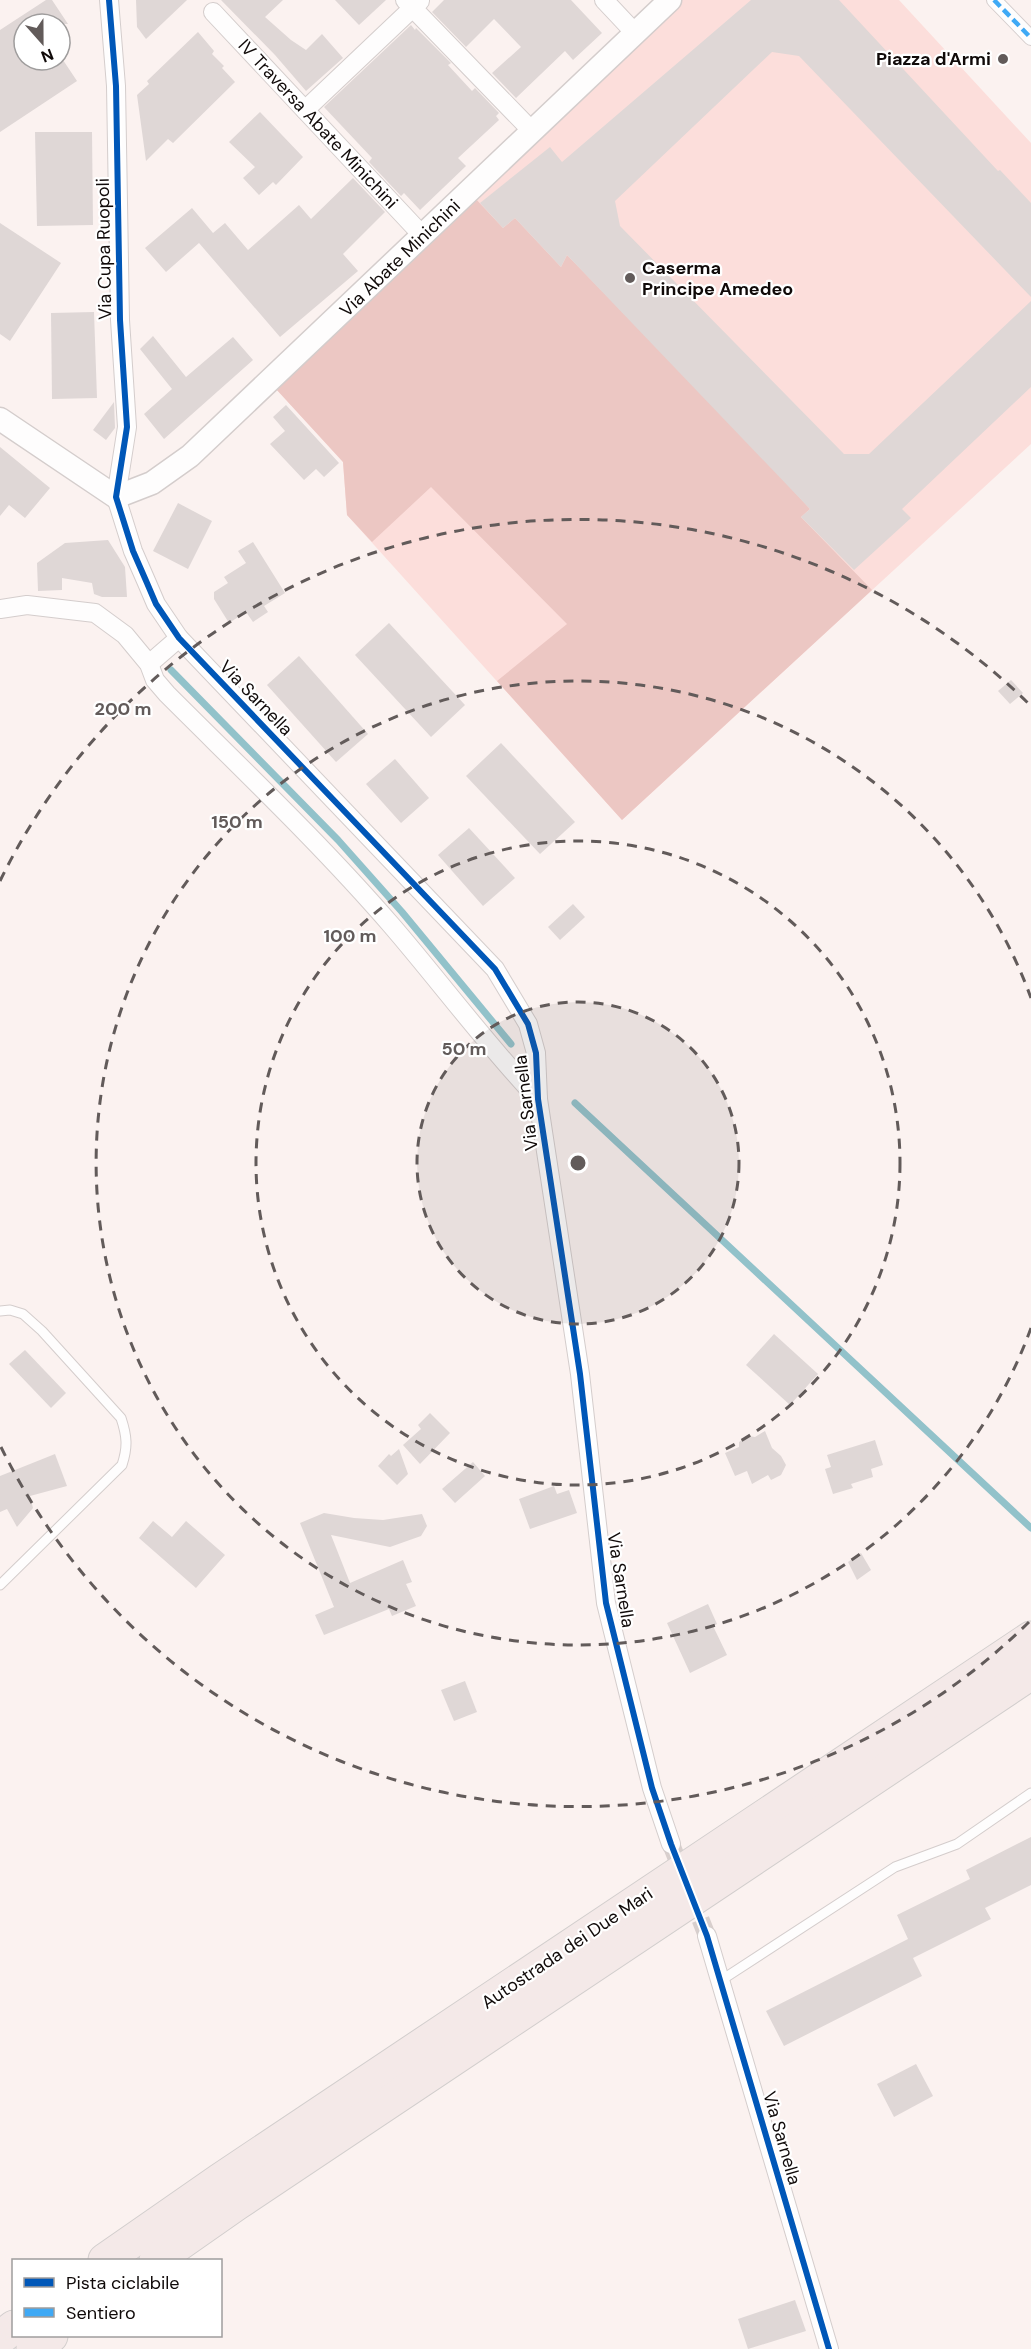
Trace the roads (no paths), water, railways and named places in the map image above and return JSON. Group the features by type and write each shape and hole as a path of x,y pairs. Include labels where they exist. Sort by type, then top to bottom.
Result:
{"highway":[{"name":"Autostrada dei Due Mari","path":"106,2259 220,2180 1031,1638"},
{"name":"Autostrada dei Due Mari","path":"157,2259 1031,1673"},
{"path":"0,2338 12,2329"},
{"path":"33,2349 50,2337"}],"street":[{"name":"Via Cupa Ruopoli","path":"109,0 116,86 120,320 127,427 116,497"},
{"path":"604,0 635,33"},
{"name":"Via Abate Minichini","path":"116,497 152,483 190,456 670,0"},
{"path":"994,0 1031,38"},
{"path":"305,110 413,3 532,131"},
{"name":"IV Traversa Abate Minichini","path":"213,12 423,236"},
{"path":"0,419 116,497"},
{"name":"Via Sarnella","path":"116,497 156,604 179,638 495,969 528,1024 536,1053 538,1099 580,1374 606,1603 652,1788 671,1844"},
{"path":"0,609 27,605 95,613 125,635 148,664 155,680 167,694 319,845 392,926 494,1051 538,1099"},
{"path":"148,664 179,638"},
{"name":"Via Sarnella","path":"707,1936 829,2349"}],"lane":[{"path":"0,1311 9,1310 23,1314 42,1331 121,1418 126,1433 127,1450 122,1465 0,1585"},
{"path":"720,1981 895,1867 957,1844 1031,1793"}],"waterway":[{"path":"171,670 338,840 402,912 511,1044"},
{"path":"575,1103 1031,1528"}],"tunnel":[{"path":"671,1844 707,1936"}],"place":[{"name":"Piazza d'Armi","path":"1003,59"},
{"name":"Caserma Principe Amedeo","path":"630,278"}]}
